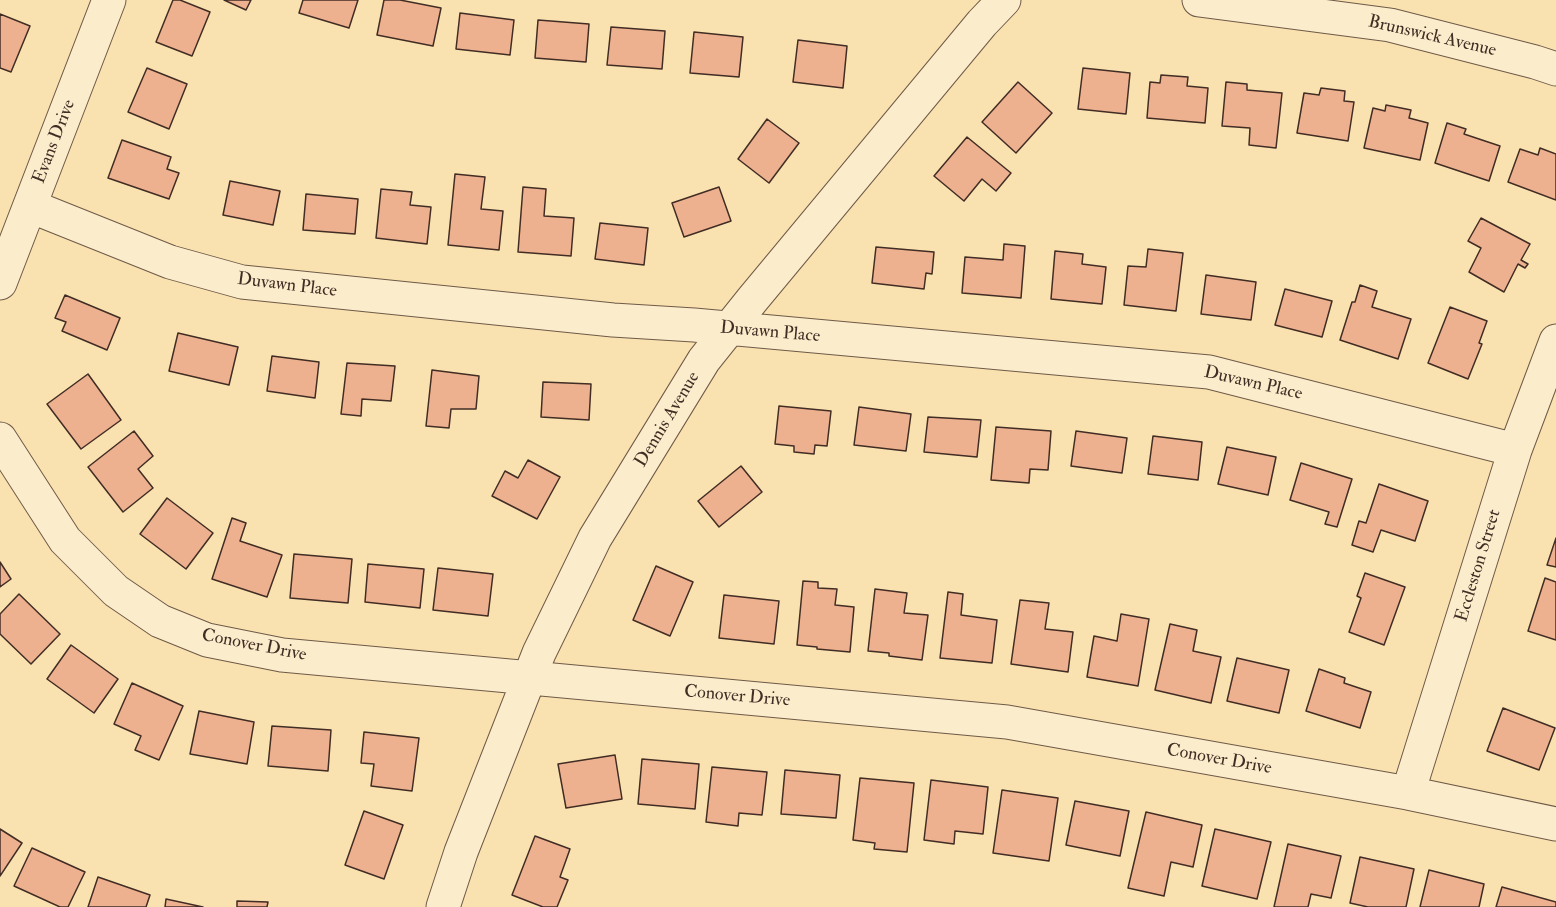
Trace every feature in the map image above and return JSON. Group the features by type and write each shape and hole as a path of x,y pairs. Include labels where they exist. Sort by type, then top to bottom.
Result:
{"street":[{"name":"Evans Drive","path":"0,284 110,0"},
{"name":"Dennis Avenue","path":"442,907 539,652 595,538 704,360 944,69 1004,0"},
{"name":"Brunswick Avenue","path":"1199,0 1390,25 1556,69"},
{"name":"Duvawn Place","path":"30,206 170,262 242,282 613,320 1209,372 1515,450"},
{"name":"Eccleston Street","path":"1408,793 1515,450 1556,341"},
{"name":"Conover Drive","path":"0,439 65,540 116,591 160,621 207,640 282,655 1007,722 1408,793 1556,824"}],"building":[{"path":"173,0 180,0 210,12 192,56 156,42"},
{"path":"224,0 251,0 246,10"},
{"path":"303,0 358,0 349,28 299,13"},
{"path":"384,0 400,0 441,8 433,46 377,35"},
{"path":"460,13 514,20 510,55 456,49"},
{"path":"0,14 30,26 11,72 0,68"},
{"path":"538,20 589,24 586,62 535,58"},
{"path":"611,27 665,31 662,69 607,65"},
{"path":"694,32 743,37 739,77 690,73"},
{"path":"798,40 847,46 843,88 793,82"},
{"path":"147,68 187,84 169,129 128,112"},
{"path":"1083,68 1130,73 1126,114 1078,109"},
{"path":"1161,75 1188,77 1187,86 1208,88 1205,123 1147,118 1150,82 1160,83"},
{"path":"1018,82 1052,113 1016,153 982,122"},
{"path":"1226,82 1247,84 1247,90 1282,93 1276,148 1249,145 1250,128 1222,126"},
{"path":"1321,88 1345,91 1344,101 1354,102 1348,141 1297,133 1304,93 1319,95"},
{"path":"1386,105 1411,110 1409,118 1428,123 1420,160 1364,148 1373,108 1385,111"},
{"path":"767,119 799,143 769,183 738,159"},
{"path":"1447,123 1466,129 1464,134 1500,146 1489,181 1435,163"},
{"path":"967,137 1011,173 996,191 982,179 964,201 934,176"},
{"path":"122,140 171,157 167,169 179,173 169,199 108,178"},
{"path":"1540,148 1556,154 1556,200 1508,182 1520,149 1538,155"},
{"path":"455,174 485,177 481,209 503,211 499,250 448,245"},
{"path":"230,181 280,191 273,225 223,215"},
{"path":"523,187 546,189 544,216 574,218 571,256 518,252"},
{"path":"719,187 731,221 684,237 672,203"},
{"path":"381,189 412,192 410,205 431,207 427,244 376,238"},
{"path":"306,194 358,199 355,234 303,230"},
{"path":"1481,218 1530,244 1521,260 1528,264 1525,268 1518,264 1504,292 1469,272 1481,248 1468,241"},
{"path":"600,223 648,228 644,265 595,259"},
{"path":"1004,244 1025,246 1021,298 962,293 965,257 1003,260"},
{"path":"876,247 934,252 932,274 926,273 924,289 872,283"},
{"path":"1148,249 1183,253 1176,311 1124,305 1128,266 1146,267"},
{"path":"1055,251 1083,254 1082,264 1106,267 1102,304 1051,299"},
{"path":"1206,275 1256,282 1251,320 1201,314"},
{"path":"1360,285 1377,291 1372,307 1411,319 1398,359 1340,340"},
{"path":"1285,289 1332,301 1322,337 1275,325"},
{"path":"65,295 120,318 107,350 62,331 66,322 55,318"},
{"path":"1450,307 1487,321 1479,343 1482,344 1468,379 1428,363"},
{"path":"178,333 238,347 229,385 169,371"},
{"path":"272,356 319,362 315,398 267,391"},
{"path":"347,363 395,366 391,401 362,399 361,416 341,414"},
{"path":"432,370 479,376 476,409 451,409 449,428 426,426"},
{"path":"88,374 121,420 81,449 47,404"},
{"path":"543,382 591,384 589,420 541,417"},
{"path":"779,406 831,411 827,446 815,445 814,454 794,452 794,446 775,444"},
{"path":"859,407 911,414 906,451 854,445"},
{"path":"928,417 981,420 977,457 924,452"},
{"path":"996,427 1051,431 1048,470 1030,469 1029,483 991,480"},
{"path":"134,431 153,456 138,469 153,488 123,512 88,467"},
{"path":"1076,431 1127,438 1122,473 1071,466"},
{"path":"1153,436 1202,442 1198,480 1148,474"},
{"path":"1227,447 1276,457 1268,495 1218,484"},
{"path":"528,460 560,477 537,519 492,496 505,471 518,478"},
{"path":"1301,463 1352,479 1337,527 1325,524 1329,512 1290,500"},
{"path":"741,466 762,492 719,527 698,501"},
{"path":"1379,484 1428,501 1415,541 1381,530 1373,552 1352,545 1359,521 1366,523"},
{"path":"167,498 213,533 186,569 140,534"},
{"path":"232,518 246,523 240,541 282,555 267,597 212,579"},
{"path":"1556,538 1556,567 1547,565"},
{"path":"294,554 352,559 348,603 290,598"},
{"path":"0,562 11,579 0,587"},
{"path":"368,564 424,569 420,608 365,602"},
{"path":"656,566 693,582 670,636 633,620"},
{"path":"438,568 493,574 488,616 433,610"},
{"path":"1365,573 1405,587 1384,645 1349,632 1361,598 1357,596"},
{"path":"1545,578 1556,582 1556,640 1528,631"},
{"path":"803,581 818,582 818,588 837,589 835,605 854,607 850,652 797,645"},
{"path":"875,589 907,593 904,613 928,615 922,660 868,651"},
{"path":"948,592 963,594 961,615 997,620 992,663 940,658"},
{"path":"19,594 60,634 31,664 0,634 0,614"},
{"path":"724,595 779,601 774,644 719,638"},
{"path":"1020,600 1049,603 1045,629 1073,632 1068,672 1011,664"},
{"path":"1121,614 1149,619 1138,686 1087,677 1094,636 1117,641"},
{"path":"1170,624 1197,630 1193,651 1221,657 1211,703 1155,690"},
{"path":"71,645 118,679 94,713 47,679"},
{"path":"1237,658 1289,670 1279,713 1227,701"},
{"path":"1319,669 1345,678 1344,683 1371,692 1360,728 1306,711"},
{"path":"132,683 183,706 159,760 135,750 141,736 114,724"},
{"path":"1503,708 1555,728 1539,770 1487,751"},
{"path":"199,711 254,722 247,764 190,754"},
{"path":"272,726 331,730 328,771 268,766"},
{"path":"364,732 419,738 412,791 371,786 374,764 361,763"},
{"path":"615,755 622,799 566,808 558,764"},
{"path":"642,759 699,764 695,809 638,804"},
{"path":"712,767 767,772 762,815 739,813 738,826 706,822"},
{"path":"785,770 840,775 836,818 781,814"},
{"path":"860,778 914,783 907,852 874,849 875,843 853,840"},
{"path":"931,780 988,787 983,834 955,831 954,844 924,840"},
{"path":"1002,790 1058,798 1049,861 993,853"},
{"path":"1075,801 1129,811 1120,856 1066,845"},
{"path":"364,811 403,825 384,879 345,865"},
{"path":"1146,812 1202,825 1193,867 1171,862 1164,896 1128,888"},
{"path":"0,829 22,843 0,876"},
{"path":"1215,829 1271,842 1257,899 1202,886"},
{"path":"535,836 570,849 560,877 568,880 557,907 543,907 512,895"},
{"path":"1288,844 1341,856 1331,898 1311,894 1308,907 1274,907"},
{"path":"32,848 85,872 68,907 60,907 14,886"},
{"path":"1360,857 1414,869 1406,907 1368,907 1350,903"},
{"path":"1429,870 1484,884 1479,907 1420,907"},
{"path":"98,877 150,895 146,907 88,907"},
{"path":"1502,887 1556,902 1556,907 1496,907"},
{"path":"166,899 203,907 165,907"},
{"path":"237,901 268,902 267,907 237,907"}]}
